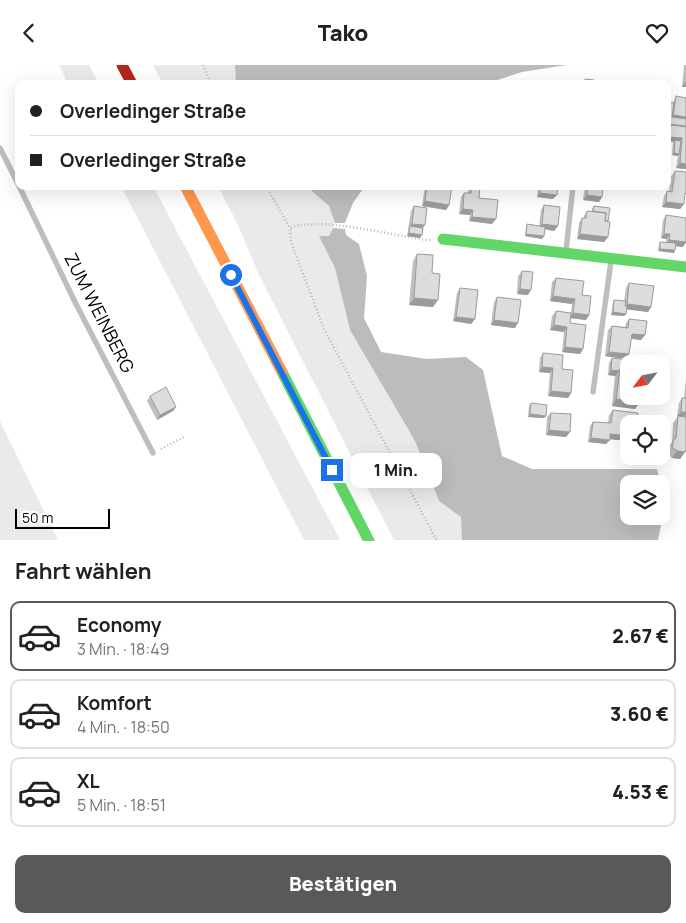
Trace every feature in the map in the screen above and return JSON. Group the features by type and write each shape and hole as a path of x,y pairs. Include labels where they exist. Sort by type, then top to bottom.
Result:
{"street":[{"path":"122,65 130,80"},
{"path":"187,190 369,541"},
{"path":"443,239 686,267"}],"lane":[{"name":"ZUM WEINBERG","path":"0,147 15,178"},
{"name":"ZUM WEINBERG","path":"21,190 76,304 153,453"},
{"path":"566,253 573,190"},
{"path":"593,391 612,259"}],"path":[{"path":"204,65 210,80"},
{"path":"268,190 290,228 291,242 324,329 436,541"},
{"path":"290,228 298,225 354,227 426,240 443,239"},
{"path":"153,453 184,437"}],"shaded area":[{"path":"59,65 89,65 97,80 66,80"},
{"path":"153,65 235,65 236,80 161,80"},
{"path":"235,65 567,65 522,72 497,80 236,80"},
{"path":"123,190 155,190 340,540 304,540"},
{"path":"220,190 311,190 329,206 335,223 329,236 320,237 335,268 350,330 415,441 439,501 461,517 462,540 394,540 258,273 238,225"},
{"path":"311,190 362,190 353,203 345,223 335,223 329,206"},
{"path":"333,228 345,229 346,235 359,244 367,276 364,318 381,352 427,359 466,357 483,370 502,456 532,469 657,469 659,475 620,475 620,525 661,525 658,540 462,540 461,517 439,501 415,441 350,330 335,268 319,236 329,236"},
{"path":"0,421 58,540 0,540"}],"building":[{"path":"676,96 686,98 686,117 673,115"},
{"path":"671,102 674,103 672,117 686,119 686,126 671,124"},
{"path":"671,125 686,127 686,164 680,163 682,138 671,137"},
{"path":"675,140 681,141 679,154 674,153"},
{"path":"675,171 686,172 684,204 666,202 667,191 672,192"},
{"path":"426,190 451,190 449,205 425,201"},
{"path":"471,190 480,190 479,198 498,200 496,219 472,217 473,210 463,209 464,193 471,193"},
{"path":"540,190 558,190 557,195 540,193"},
{"path":"588,190 603,190 602,197 587,195"},
{"path":"544,205 560,207 558,226 542,224"},
{"path":"414,206 427,208 425,225 412,224"},
{"path":"594,206 610,208 608,221 605,221 606,213 593,211"},
{"path":"587,211 606,213 605,221 610,222 608,237 580,234 582,218 586,218"},
{"path":"666,215 686,218 686,242 669,240 670,234 664,234"},
{"path":"527,224 545,227 544,236 526,234"},
{"path":"410,226 423,228 422,235 409,233"},
{"path":"660,242 676,243 675,250 660,249"},
{"path":"417,254 433,255 432,273 440,274 438,300 414,298"},
{"path":"522,271 533,272 531,290 520,289"},
{"path":"556,278 584,281 582,295 591,296 589,315 573,313 575,299 553,296"},
{"path":"629,283 654,286 651,307 627,304"},
{"path":"460,288 478,290 475,319 456,317"},
{"path":"497,297 521,300 518,323 494,320"},
{"path":"614,300 626,301 626,314 613,312"},
{"path":"556,311 571,313 570,323 586,325 583,349 565,347 567,327 554,325"},
{"path":"629,319 647,321 645,335 632,334 629,354 609,352 612,326 628,328"},
{"path":"543,353 563,355 562,369 573,370 571,393 551,391 553,368 542,367"},
{"path":"612,358 620,359 619,371 611,370"},
{"path":"620,369 620,400 616,399"},
{"path":"166,387 176,407 160,415 150,396"},
{"path":"682,398 686,398 686,412 681,412"},
{"path":"531,403 547,405 546,416 530,414"},
{"path":"613,410 638,413 638,415 620,415 620,435 610,434 610,440 591,438 593,422 611,423"},
{"path":"551,413 571,414 570,432 549,430"},
{"path":"678,416 686,417 685,452 677,451 672,447 673,441 676,438"}],"traffic: fast":[{"path":"443,239 686,267"},
{"path":"282,372 369,541"}],"traffic: slow":[{"path":"187,190 282,372"}],"traffic: jam":[{"path":"122,65 130,80"}],"route":[{"path":"231,275 332,470"}]}
